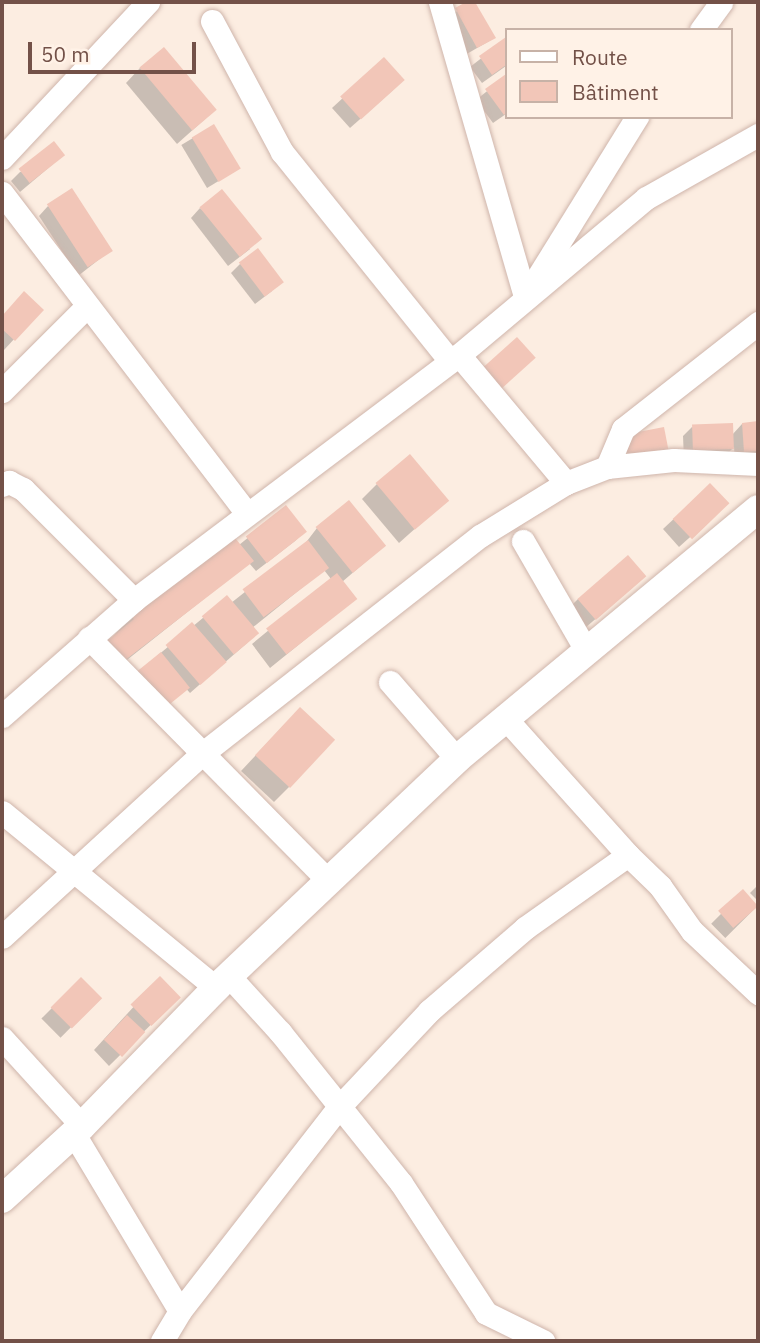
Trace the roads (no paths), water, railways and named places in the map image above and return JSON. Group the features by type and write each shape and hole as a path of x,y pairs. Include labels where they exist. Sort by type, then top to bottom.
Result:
{"street":[{"path":"2,158 148,2"},
{"path":"440,2 525,296"},
{"path":"702,28 721,2"},
{"path":"212,21 282,152 454,358 566,483"},
{"path":"525,296 636,119"},
{"path":"2,716 134,600 454,358 525,296 646,198 758,135"},
{"path":"2,193 86,307 247,513"},
{"path":"2,391 86,307"},
{"path":"607,467 623,429 758,323"},
{"path":"2,937 203,753 480,536 566,483 607,467 674,460 758,464"},
{"path":"4,481 23,489 134,600"},
{"path":"2,1199 78,1130 223,982 457,758 758,509"},
{"path":"523,541 587,652"},
{"path":"89,638 329,881"},
{"path":"390,682 457,758"},
{"path":"506,719 628,855 660,886 692,931 758,993"},
{"path":"2,812 73,871 223,982 340,1107 401,1183 486,1313 542,1341"},
{"path":"162,1341 180,1311 340,1107 429,1011 525,928 628,855"},
{"path":"2,1038 78,1130 180,1311"}]}
